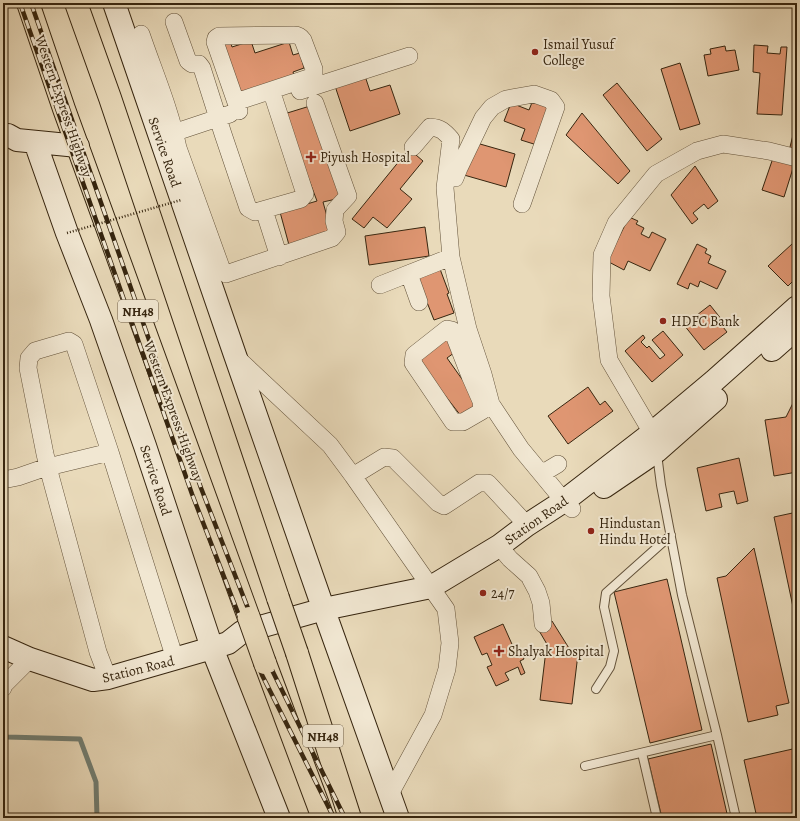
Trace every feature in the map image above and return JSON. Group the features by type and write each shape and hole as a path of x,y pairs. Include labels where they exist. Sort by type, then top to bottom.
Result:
{"highway":[{"name":"Western Express Highway","path":"28,3 78,146 265,663 323,818"},
{"name":"NH48","path":"76,3 297,653 350,817"}],"street":[{"name":"Service Road","path":"114,3 167,135 181,200 325,614 398,818"},
{"path":"174,22 188,61 192,64 199,64 202,68 248,208 256,212 301,199 305,194 274,99"},
{"path":"141,34 167,135 178,148 222,270 226,274 332,238 337,232 334,221 336,210 348,196 311,90 311,77 314,74 314,69 303,40 299,36 218,36 215,39 237,106"},
{"path":"237,106 311,90 409,56"},
{"path":"167,135 218,117 237,106 311,90"},
{"path":"447,177 455,178 483,118 492,107 506,99 534,94 551,100 556,107 522,204"},
{"path":"413,147 430,127 438,128 446,133 451,139 445,188 451,257 468,329 476,375 481,401 482,411 463,422 454,422 413,363 414,355 447,329 452,330 476,375 491,404 521,449 568,505"},
{"path":"18,139 78,146"},
{"name":"Service Road","path":"18,139 67,234 101,320 135,417 220,646 279,818"},
{"path":"654,442 609,360 601,296 602,255 616,223 656,174 697,150 723,144 769,151 797,158"},
{"path":"264,210 279,257"},
{"path":"380,285 451,257"},
{"path":"409,274 419,302"},
{"name":"Station Road","path":"654,442 714,381 797,307"},
{"name":"Station Road","path":"3,647 30,659 93,680 108,678 220,646 244,645 325,614 435,593 503,550 568,505 654,442 797,328"},
{"path":"108,678 98,652 48,467 28,368 30,358 35,351 69,341 74,344 176,659"},
{"path":"235,355 330,445 446,609 450,643 448,669 433,715 390,794"},
{"path":"3,480 110,452"},
{"path":"353,476 384,457 394,458 438,503 444,506 479,483 488,483 527,525"},
{"path":"540,472 548,470 558,464"},
{"name":"Station Road","path":"503,550 527,525 568,505"},
{"path":"503,550 529,576 541,603 543,624"},
{"path":"3,684 30,659"}],"lane":[{"path":"654,442 682,595 736,818"},
{"path":"596,689 610,667 614,651 604,607 606,593 671,535"},
{"path":"585,766 717,735"},
{"path":"642,753 657,818"}],"path":[{"path":"67,234 181,200"}],"building":[{"path":"230,40 232,47 251,41 255,53 289,42 293,55 300,53 304,68 293,72 295,78 236,97 219,43"},
{"path":"754,45 768,46 767,53 780,54 781,47 787,47 782,115 757,114 760,73 753,72"},
{"path":"725,46 726,51 735,50 739,70 708,76 704,55 711,54 710,49"},
{"path":"680,63 700,124 680,130 661,69"},
{"path":"365,76 370,91 390,85 400,114 350,131 335,86"},
{"path":"617,83 662,139 647,151 603,95"},
{"path":"533,100 551,107 537,145 521,140 525,129 504,121 511,103 529,110"},
{"path":"310,106 345,197 323,202 333,232 289,245 280,212 317,201 284,114"},
{"path":"582,113 630,171 618,184 566,135"},
{"path":"797,119 797,153 789,151"},
{"path":"473,142 515,154 506,187 464,175"},
{"path":"409,149 423,161 400,189 412,199 387,228 373,217 364,228 352,219"},
{"path":"773,158 794,165 784,197 762,190"},
{"path":"695,166 718,201 708,209 704,204 693,213 698,219 692,224 671,195"},
{"path":"629,217 638,221 636,224 644,228 641,234 649,238 652,232 666,239 650,271 628,261 624,270 607,261"},
{"path":"425,227 429,256 369,265 365,236"},
{"path":"697,244 707,249 705,253 711,256 708,263 726,271 717,289 700,281 698,287 690,283 688,289 677,284"},
{"path":"792,244 797,250 797,277 788,286 768,266"},
{"path":"440,269 449,293 447,294 454,313 434,320 417,277"},
{"path":"710,305 722,320 719,322 727,332 704,350 684,325"},
{"path":"663,331 683,355 652,382 625,351 643,335 645,338 641,342 647,348 649,346 660,359 665,355 652,340"},
{"path":"447,335 458,350 447,358 479,403 461,416 416,358"},
{"path":"588,387 600,405 605,401 613,411 568,444 548,416"},
{"path":"797,395 797,472 774,476 765,420 786,417"},
{"path":"739,458 748,501 737,504 734,491 719,494 722,507 706,511 697,468"},
{"path":"797,512 797,626 774,517"},
{"path":"754,548 789,703 776,706 778,715 748,722 717,578 726,576"},
{"path":"667,579 702,730 650,743 614,592"},
{"path":"552,621 572,653 578,654 572,704 540,700 546,650 551,651 538,629"},
{"path":"503,624 515,651 520,649 524,659 520,661 525,673 521,675 518,667 505,673 509,680 496,686 487,667 492,665 487,653 482,655 474,637"},
{"path":"711,744 728,818 662,818 648,759"},
{"path":"797,748 797,818 757,818 744,760"}],"waterway":[{"path":"3,732 7,737 80,739 96,782 97,818"}],"railway":[{"path":"20,3 192,494 262,675 334,818"},
{"path":"31,3 201,488 272,670 345,818"}],"place":[{"name":"Ismail Yusuf College","path":"535,52"},
{"name":"Piyush Hospital","path":"311,157"},
{"name":"HDFC Bank","path":"663,321"},
{"name":"Hindustan Hindu Hotel","path":"591,531"},
{"name":"24/7","path":"483,593"},
{"name":"Shalyak Hospital","path":"499,651"}]}
